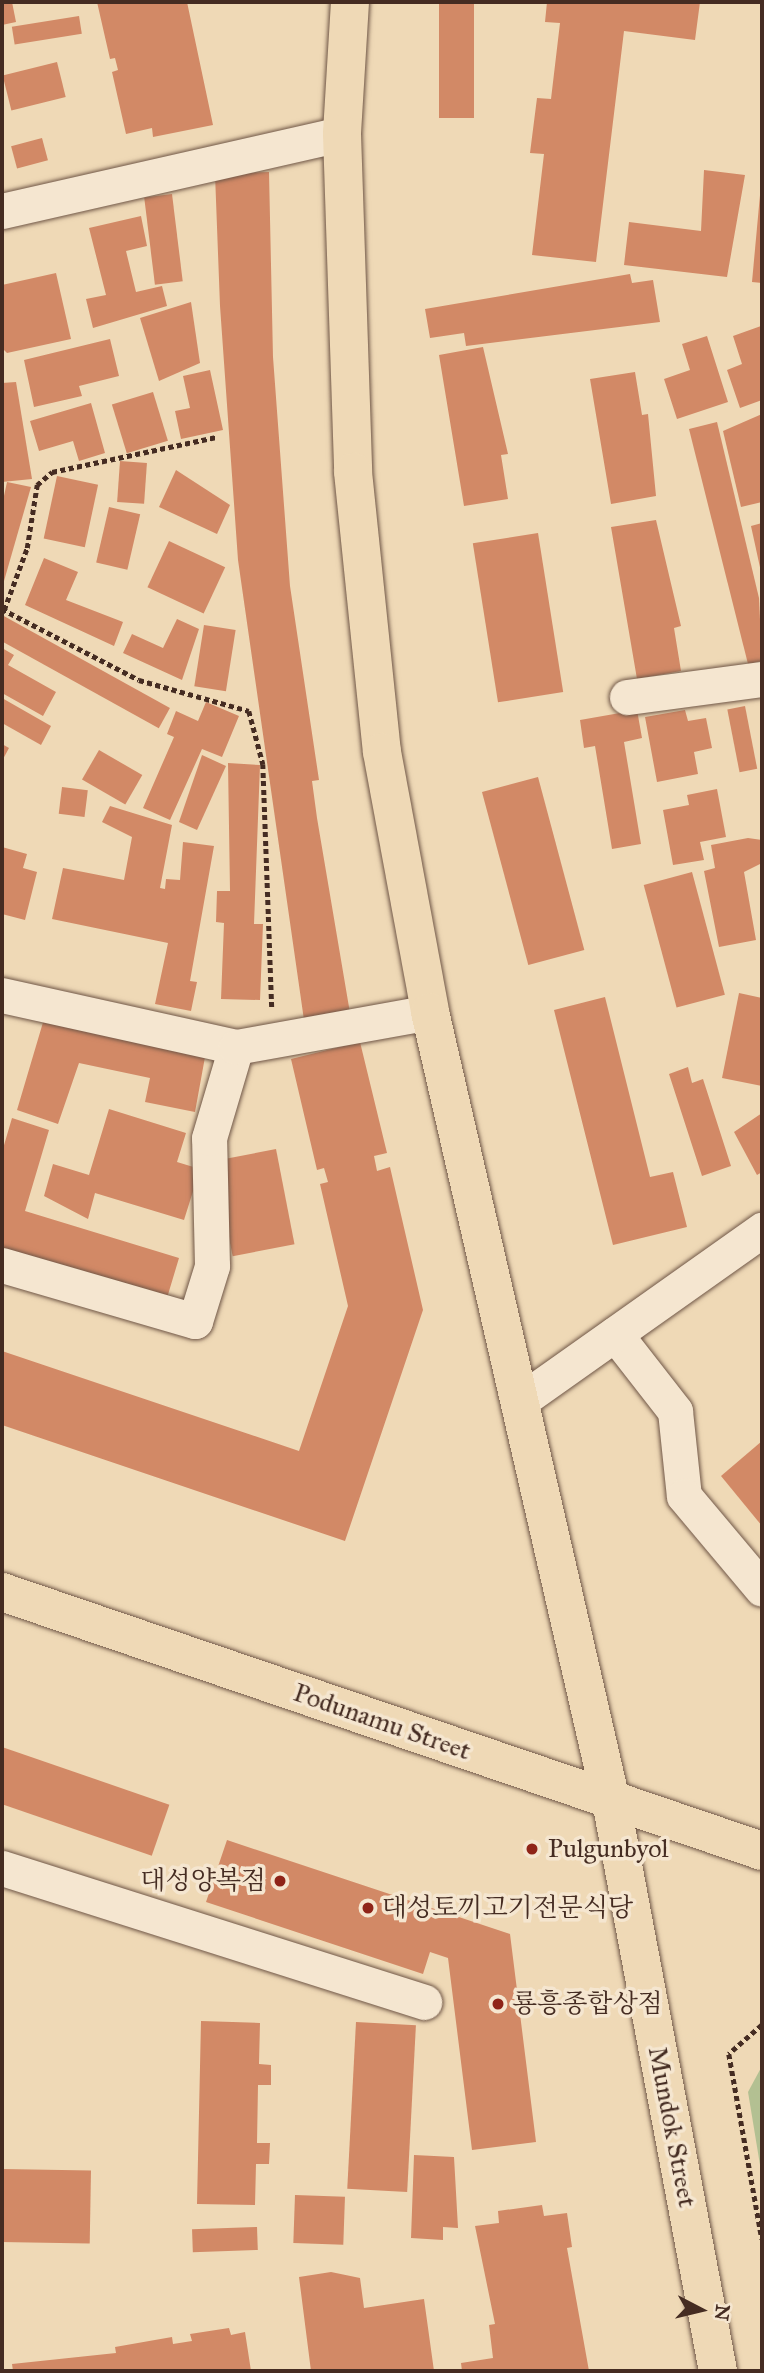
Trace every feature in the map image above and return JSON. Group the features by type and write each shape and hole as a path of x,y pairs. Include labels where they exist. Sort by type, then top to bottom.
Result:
{"main road":[{"name":"Mundok Street","path":"350,2 342,134 356,499 382,752 429,1012 523,1399 611,1801 718,2371"},
{"name":"Podunamu Street","path":"2,1592 762,1851"}],"street":[{"path":"2,211 342,134"},
{"path":"627,697 762,679"},
{"path":"2,995 236,1046 429,1012"},
{"path":"2,1265 195,1321 212,1266 209,1138 236,1046"},
{"path":"523,1399 762,1230"},
{"path":"615,1334 675,1411 684,1496 762,1589"},
{"path":"2,1868 424,2002"}],"path":[{"path":"216,437 52,472 37,485 27,548 3,610 139,680 249,711 262,764 271,1040"},
{"path":"762,2025 729,2054 762,2239"}],"green space":[{"path":"762,2066 762,2177 748,2092"}],"building":[{"path":"2,2 12,2 16,22 2,25"},
{"path":"97,2 187,2 213,125 153,137 152,128 126,134 112,72 118,70 115,58 110,59"},
{"path":"439,2 474,2 474,118 439,118"},
{"path":"547,2 700,2 695,40 624,31 596,262 532,255 544,154 530,153 537,98 551,99 560,23 545,22"},
{"path":"79,16 82,34 15,44 12,27"},
{"path":"57,62 66,97 11,110 3,76"},
{"path":"42,138 48,160 17,168 11,146"},
{"path":"704,170 745,175 727,277 624,265 629,222 701,231"},
{"path":"269,172 273,357 290,586 319,780 312,781 317,818 350,1013 304,1020 238,560 220,306 215,174"},
{"path":"172,194 183,281 155,285 144,197"},
{"path":"762,195 762,283 752,282"},
{"path":"141,216 147,246 126,251 136,292 162,286 167,306 93,328 86,299 106,295 89,228"},
{"path":"56,273 71,339 7,353 2,348 2,285"},
{"path":"630,274 632,283 653,280 660,322 466,346 464,333 430,338 425,309"},
{"path":"191,302 200,363 159,381 140,318"},
{"path":"761,326 762,400 740,408 727,370 742,364 733,336"},
{"path":"707,336 728,402 677,419 664,379 690,370 682,344"},
{"path":"110,339 119,376 79,386 82,396 34,407 24,360"},
{"path":"483,347 508,454 501,455 508,499 464,506 439,355"},
{"path":"210,370 223,430 181,439 175,411 190,408 183,376"},
{"path":"635,372 642,415 648,414 656,496 611,504 590,379"},
{"path":"16,382 32,479 2,482 2,383"},
{"path":"153,392 168,441 127,453 112,405"},
{"path":"91,403 105,453 79,461 73,441 39,451 30,421"},
{"path":"762,414 762,502 741,507 723,431"},
{"path":"717,422 759,598 762,661 748,664 689,429"},
{"path":"120,461 147,463 144,504 117,502"},
{"path":"176,470 230,505 217,534 159,507"},
{"path":"57,476 98,485 85,547 44,539"},
{"path":"7,482 31,487 2,588 2,505"},
{"path":"109,507 140,514 127,570 96,563"},
{"path":"656,520 681,626 674,628 681,671 637,679 611,527"},
{"path":"762,523 762,572 761,572 751,526"},
{"path":"538,533 563,692 498,702 473,543"},
{"path":"169,541 225,567 204,613 147,587"},
{"path":"44,558 78,572 66,600 123,622 114,646 25,605"},
{"path":"2,615 170,708 159,728 2,641"},
{"path":"177,619 199,629 182,680 123,653 132,634 163,648"},
{"path":"204,625 236,630 226,691 194,686"},
{"path":"2,648 14,655 8,665 56,692 43,716 2,693"},
{"path":"2,698 51,726 41,745 2,723"},
{"path":"206,702 239,716 222,757 202,749 170,820 143,808 174,737 167,734 176,711 198,721"},
{"path":"745,706 757,769 740,772 727,709"},
{"path":"637,710 642,738 624,742 641,844 612,849 595,746 584,748 580,720"},
{"path":"685,710 688,721 706,718 712,748 694,752 698,774 657,782 645,717"},
{"path":"2,744 9,748 2,761"},
{"path":"99,750 142,775 125,804 82,779"},
{"path":"202,755 226,766 197,830 179,822"},
{"path":"228,763 260,765 254,924 263,924 260,1000 221,999 224,923 216,922 217,891 230,891"},
{"path":"538,777 584,950 528,965 482,792"},
{"path":"62,787 88,790 85,817 59,814"},
{"path":"717,789 726,837 700,842 704,860 673,865 663,810 689,805 687,795"},
{"path":"110,806 172,825 160,888 165,889 166,879 180,880 183,842 214,846 190,981 197,982 191,1011 155,1004 168,943 52,919 63,868 124,880 132,837 102,822"},
{"path":"748,838 762,840 762,863 744,872 756,940 719,947 704,871 715,868 711,845"},
{"path":"2,847 27,854 23,868 37,872 25,920 2,914"},
{"path":"692,872 725,995 677,1008 644,885"},
{"path":"739,993 762,998 762,1086 722,1078"},
{"path":"605,997 650,1177 673,1172 687,1227 613,1245 554,1010"},
{"path":"44,1019 205,1057 195,1112 145,1102 150,1078 79,1063 58,1124 17,1110"},
{"path":"360,1042 387,1153 374,1156 377,1171 390,1167 423,1310 345,1541 2,1425 2,1351 299,1451 348,1306 320,1184 328,1182 324,1168 317,1170 291,1059"},
{"path":"688,1067 692,1083 703,1079 731,1166 702,1176 669,1074"},
{"path":"109,1109 186,1133 177,1162 200,1169 184,1220 95,1193 88,1219 44,1196 53,1164 89,1175"},
{"path":"762,1113 762,1172 757,1175 734,1132"},
{"path":"12,1118 49,1130 25,1211 179,1258 167,1298 2,1248 2,1152"},
{"path":"276,1149 295,1244 233,1256 214,1161"},
{"path":"762,1441 762,1526 721,1476"},
{"path":"2,1747 169,1805 152,1856 2,1804"},
{"path":"227,1840 510,1934 536,2142 472,2150 448,1958 430,1952 423,1974 206,1902"},
{"path":"201,2021 260,2023 259,2064 271,2065 271,2085 258,2085 257,2143 270,2143 269,2164 256,2164 255,2205 197,2204"},
{"path":"356,2022 416,2025 407,2192 347,2189"},
{"path":"414,2155 454,2157 458,2228 443,2227 443,2240 411,2238"},
{"path":"2,2169 91,2171 90,2244 2,2242"},
{"path":"295,2195 345,2197 343,2245 293,2243"},
{"path":"542,2205 544,2216 567,2213 572,2247 567,2248 589,2371 462,2371 461,2363 493,2358 489,2325 495,2324 475,2226 499,2223 498,2211"},
{"path":"257,2227 258,2250 193,2252 192,2229"},
{"path":"331,2272 360,2278 364,2308 424,2299 434,2371 311,2371 299,2277"},
{"path":"229,2328 231,2335 245,2332 251,2371 13,2371 12,2364 116,2353 115,2347 172,2337 173,2344 192,2341 190,2334"}],"place":[{"name":"Pulgunbyol","path":"532,1849"},
{"name":"대성양복점","path":"280,1881"},
{"name":"대성토끼고기전문식당","path":"368,1908"},
{"name":"룡흥종합상점","path":"498,2004"}]}
